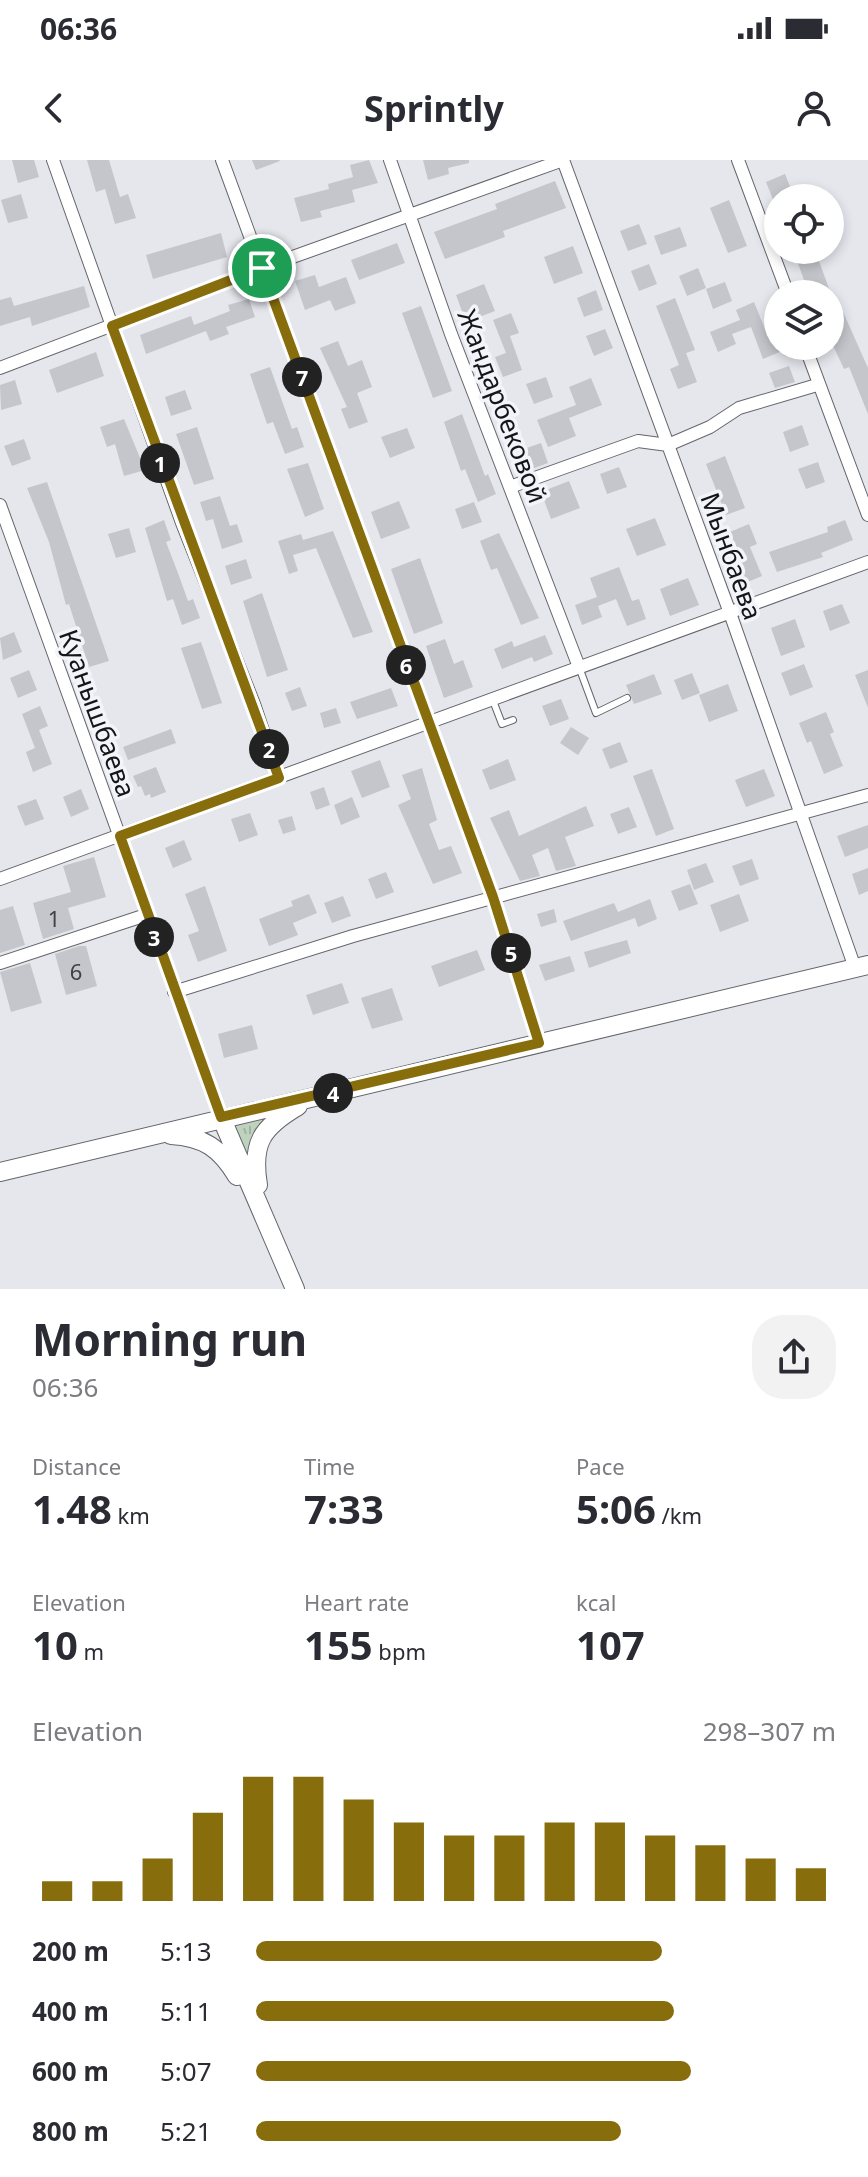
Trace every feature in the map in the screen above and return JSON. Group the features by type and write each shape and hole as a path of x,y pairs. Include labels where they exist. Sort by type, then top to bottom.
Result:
{"main road":[{"path":"0,1172 862,966"},
{"path":"262,1215 254,1164 259,1138 279,1117 313,1097"},
{"path":"221,1117 295,1289"},
{"path":"149,1134 193,1137 212,1145 224,1155 262,1215"}],"street":[{"path":"53,160 279,778"},
{"path":"222,160 493,897 539,1043"},
{"name":"Жандарбековой","path":"390,160 579,667"},
{"path":"0,368 262,268 563,160"},
{"name":"Мынбаева","path":"563,160 730,613 754,688 862,966"},
{"path":"738,160 783,280"},
{"path":"809,360 868,515"},
{"path":"510,487 638,441 668,445 710,427 739,408 817,385"},
{"name":"Куанышбаева","path":"0,505 221,1117"},
{"path":"0,879 868,562"},
{"path":"174,992 353,936 868,795"},
{"path":"0,963 146,915"}],"lane":[{"path":"579,667 596,713 627,698"},
{"path":"492,698 502,724 513,720"}],"green space":[{"path":"274,1113 247,1160 234,1123"}],"building":[{"path":"12,160 34,160 39,177 18,183"},
{"path":"87,160 109,160 120,197 128,194 136,218 115,224 105,189 96,192"},
{"path":"252,160 279,160 280,161 256,170"},
{"path":"369,160 378,183 352,190 355,202 320,211 322,217 301,222 294,198 329,189 328,184 353,177 350,165"},
{"path":"423,160 469,160 469,163 448,168 449,174 428,180"},
{"path":"785,174 789,184 767,184"},
{"path":"555,181 566,208 503,231 505,237 445,259 434,232 497,209 495,204"},
{"path":"21,194 28,218 8,223 1,200"},
{"path":"729,200 747,246 728,253 710,208"},
{"path":"639,224 647,244 628,251 620,231"},
{"path":"680,227 687,246 661,255 654,236"},
{"path":"221,233 227,257 153,279 146,255"},
{"path":"397,243 405,263 359,280 351,260"},
{"path":"573,246 583,273 554,284 544,257"},
{"path":"649,264 657,284 639,291 631,271"},
{"path":"798,264 820,264 826,280 804,280"},
{"path":"698,268 706,288 687,296 679,276"},
{"path":"315,275 319,287 346,277 356,303 335,311 330,300 305,310 295,281"},
{"path":"725,282 732,301 713,309 706,289"},
{"path":"484,284 495,311 466,322 456,295"},
{"path":"84,286 90,307 32,326 30,317 0,326 0,300 11,297 14,306"},
{"path":"596,290 603,310 584,317 577,298"},
{"path":"675,298 695,350 686,353 697,382 678,389 670,369 679,365 656,306"},
{"path":"249,299 255,317 226,327 229,334 210,341 206,331 146,354 140,335 191,316 194,325 230,311 228,305"},
{"path":"754,302 764,327 764,359 751,327 732,334 736,344 718,352 710,332 740,320 736,310"},
{"path":"421,306 452,391 433,398 402,313"},
{"path":"511,313 519,333 510,336 522,370 503,377 495,357 506,353 493,320"},
{"path":"844,314 868,368 868,414 849,367 844,369 840,360 844,360"},
{"path":"605,329 613,348 594,356 586,336"},
{"path":"338,341 348,366 362,360 372,387 357,393 368,422 349,429 341,409 347,407 320,348"},
{"path":"96,352 104,376 57,393 49,370"},
{"path":"789,366 795,382 775,388 769,373"},
{"path":"270,367 292,429 297,427 304,447 285,454 273,422 267,424 250,374"},
{"path":"546,377 553,397 534,404 526,384"},
{"path":"591,378 602,405 569,418 576,436 548,447 537,420 576,405 569,387"},
{"path":"15,380 22,404 1,410 0,385"},
{"path":"185,390 192,409 171,416 165,397"},
{"path":"462,414 485,476 488,474 496,494 478,502 465,469 461,471 444,422"},
{"path":"124,419 145,470 124,476 115,444 107,447 100,427"},
{"path":"802,425 809,445 790,452 783,432"},
{"path":"197,427 214,479 194,485 176,434"},
{"path":"407,428 415,448 390,458 381,437"},
{"path":"24,439 31,459 12,466 4,446"},
{"path":"541,443 548,463 529,470 521,450"},
{"path":"725,456 745,508 726,515 706,464"},
{"path":"818,462 825,482 806,489 798,469"},
{"path":"308,463 324,509 305,517 287,469"},
{"path":"619,467 627,487 607,494 600,474"},
{"path":"569,481 580,508 551,519 541,492"},
{"path":"47,482 109,661 89,667 69,604 66,605 49,542 27,488"},
{"path":"220,496 230,526 237,524 243,542 222,549 213,519 206,521 200,502"},
{"path":"399,501 410,528 381,539 371,512"},
{"path":"474,502 482,522 462,529 455,509"},
{"path":"655,518 666,545 637,556 626,529"},
{"path":"164,520 171,540 166,542 188,601 193,599 200,618 182,625 173,599 167,601 145,528"},
{"path":"845,520 853,540 821,553 823,557 777,572 769,552 828,532 827,527"},
{"path":"749,524 757,544 750,547 762,576 743,584 735,564 742,561 730,532"},
{"path":"129,528 136,552 116,558 108,534"},
{"path":"333,531 373,632 353,638 316,548 293,555 298,571 289,574 278,541 301,534 303,540"},
{"path":"499,533 539,618 521,625 497,568 491,570 480,541"},
{"path":"420,558 443,623 414,634 391,569"},
{"path":"246,559 252,578 231,585 225,566"},
{"path":"619,567 632,601 639,599 646,619 627,626 616,599 598,606 602,617 582,625 575,605 597,597 590,578"},
{"path":"688,578 699,605 670,616 660,589"},
{"path":"262,593 288,670 267,677 243,601"},
{"path":"842,604 850,623 830,631 823,611"},
{"path":"795,619 805,647 781,656 771,628"},
{"path":"14,632 22,652 3,660 0,638"},
{"path":"545,635 553,654 534,662 532,657 502,669 494,649 512,641 514,647"},
{"path":"445,639 454,664 463,660 473,687 444,698 426,646"},
{"path":"201,642 222,703 202,709 181,648"},
{"path":"804,664 813,687 790,696 781,673"},
{"path":"29,670 37,690 18,698 10,678"},
{"path":"868,670 868,708 855,675"},
{"path":"692,673 700,693 682,700 674,680"},
{"path":"654,674 662,694 634,704 626,685"},
{"path":"728,684 738,711 709,722 699,695"},
{"path":"300,687 307,706 292,711 285,693"},
{"path":"391,688 398,706 357,719 350,702"},
{"path":"561,699 569,719 550,726 542,706"},
{"path":"40,706 48,726 39,730 52,764 33,772 26,752 35,748 22,714"},
{"path":"336,708 341,723 324,728 320,713"},
{"path":"826,712 834,732 830,734 843,766 824,774 811,741 807,743 799,723"},
{"path":"571,727 589,738 578,755 560,743"},
{"path":"171,729 176,743 128,760 123,747"},
{"path":"620,742 628,762 610,769 602,749"},
{"path":"508,759 516,780 490,790 482,770"},
{"path":"380,760 390,787 362,798 351,771"},
{"path":"156,767 166,792 151,798 150,794 145,796 133,776"},
{"path":"422,768 437,820 429,824 439,850 451,846 462,873 433,884 398,805 411,799 402,775"},
{"path":"652,769 674,829 656,836 633,776"},
{"path":"764,769 775,796 746,807 735,780"},
{"path":"324,787 330,805 316,810 310,792"},
{"path":"81,789 89,809 71,817 63,797"},
{"path":"352,797 360,817 341,825 334,805"},
{"path":"36,799 44,819 25,826 17,806"},
{"path":"586,806 594,826 565,837 576,866 556,871 548,848 532,855 540,876 520,881 490,818 509,810 519,836"},
{"path":"629,807 637,827 618,834 610,814"},
{"path":"250,813 258,835 239,842 231,819"},
{"path":"292,816 296,830 283,834 278,820"},
{"path":"868,825 868,848 845,857 837,836"},
{"path":"184,840 192,860 173,868 165,848"},
{"path":"94,857 106,897 68,908 74,929 43,939 33,903 71,892 63,866"},
{"path":"752,859 759,879 740,886 732,866"},
{"path":"706,863 714,882 694,890 687,870"},
{"path":"868,868 868,891 859,895 852,874"},
{"path":"386,872 394,892 376,899 368,879"},
{"path":"690,884 698,904 679,911 671,891"},
{"path":"205,886 227,951 198,962 188,935 199,931 185,894"},
{"path":"309,894 317,913 293,923 298,935 269,946 259,919 293,906 291,901"},
{"path":"739,894 749,921 720,932 710,905"},
{"path":"343,896 351,916 332,923 324,903"},
{"path":"650,899 657,919 638,927 635,918 571,941 563,921 614,903 618,912"},
{"path":"13,906 25,945 0,953 0,910"},
{"path":"554,909 557,922 541,927 537,914"},
{"path":"627,940 631,953 589,968 584,952"},
{"path":"86,946 97,986 66,995 55,954"},
{"path":"477,950 485,970 439,987 431,966"},
{"path":"570,956 575,971 545,981 539,965"},
{"path":"30,963 42,1003 11,1012 0,972"},
{"path":"342,983 349,1003 313,1015 306,995"},
{"path":"392,988 403,1020 372,1029 361,998"},
{"path":"252,1025 258,1049 224,1058 218,1034"}],"route":[{"path":"262,268 493,897 539,1043 221,1117 120,836 279,778 254,704 182,523 112,326 262,268"}]}
